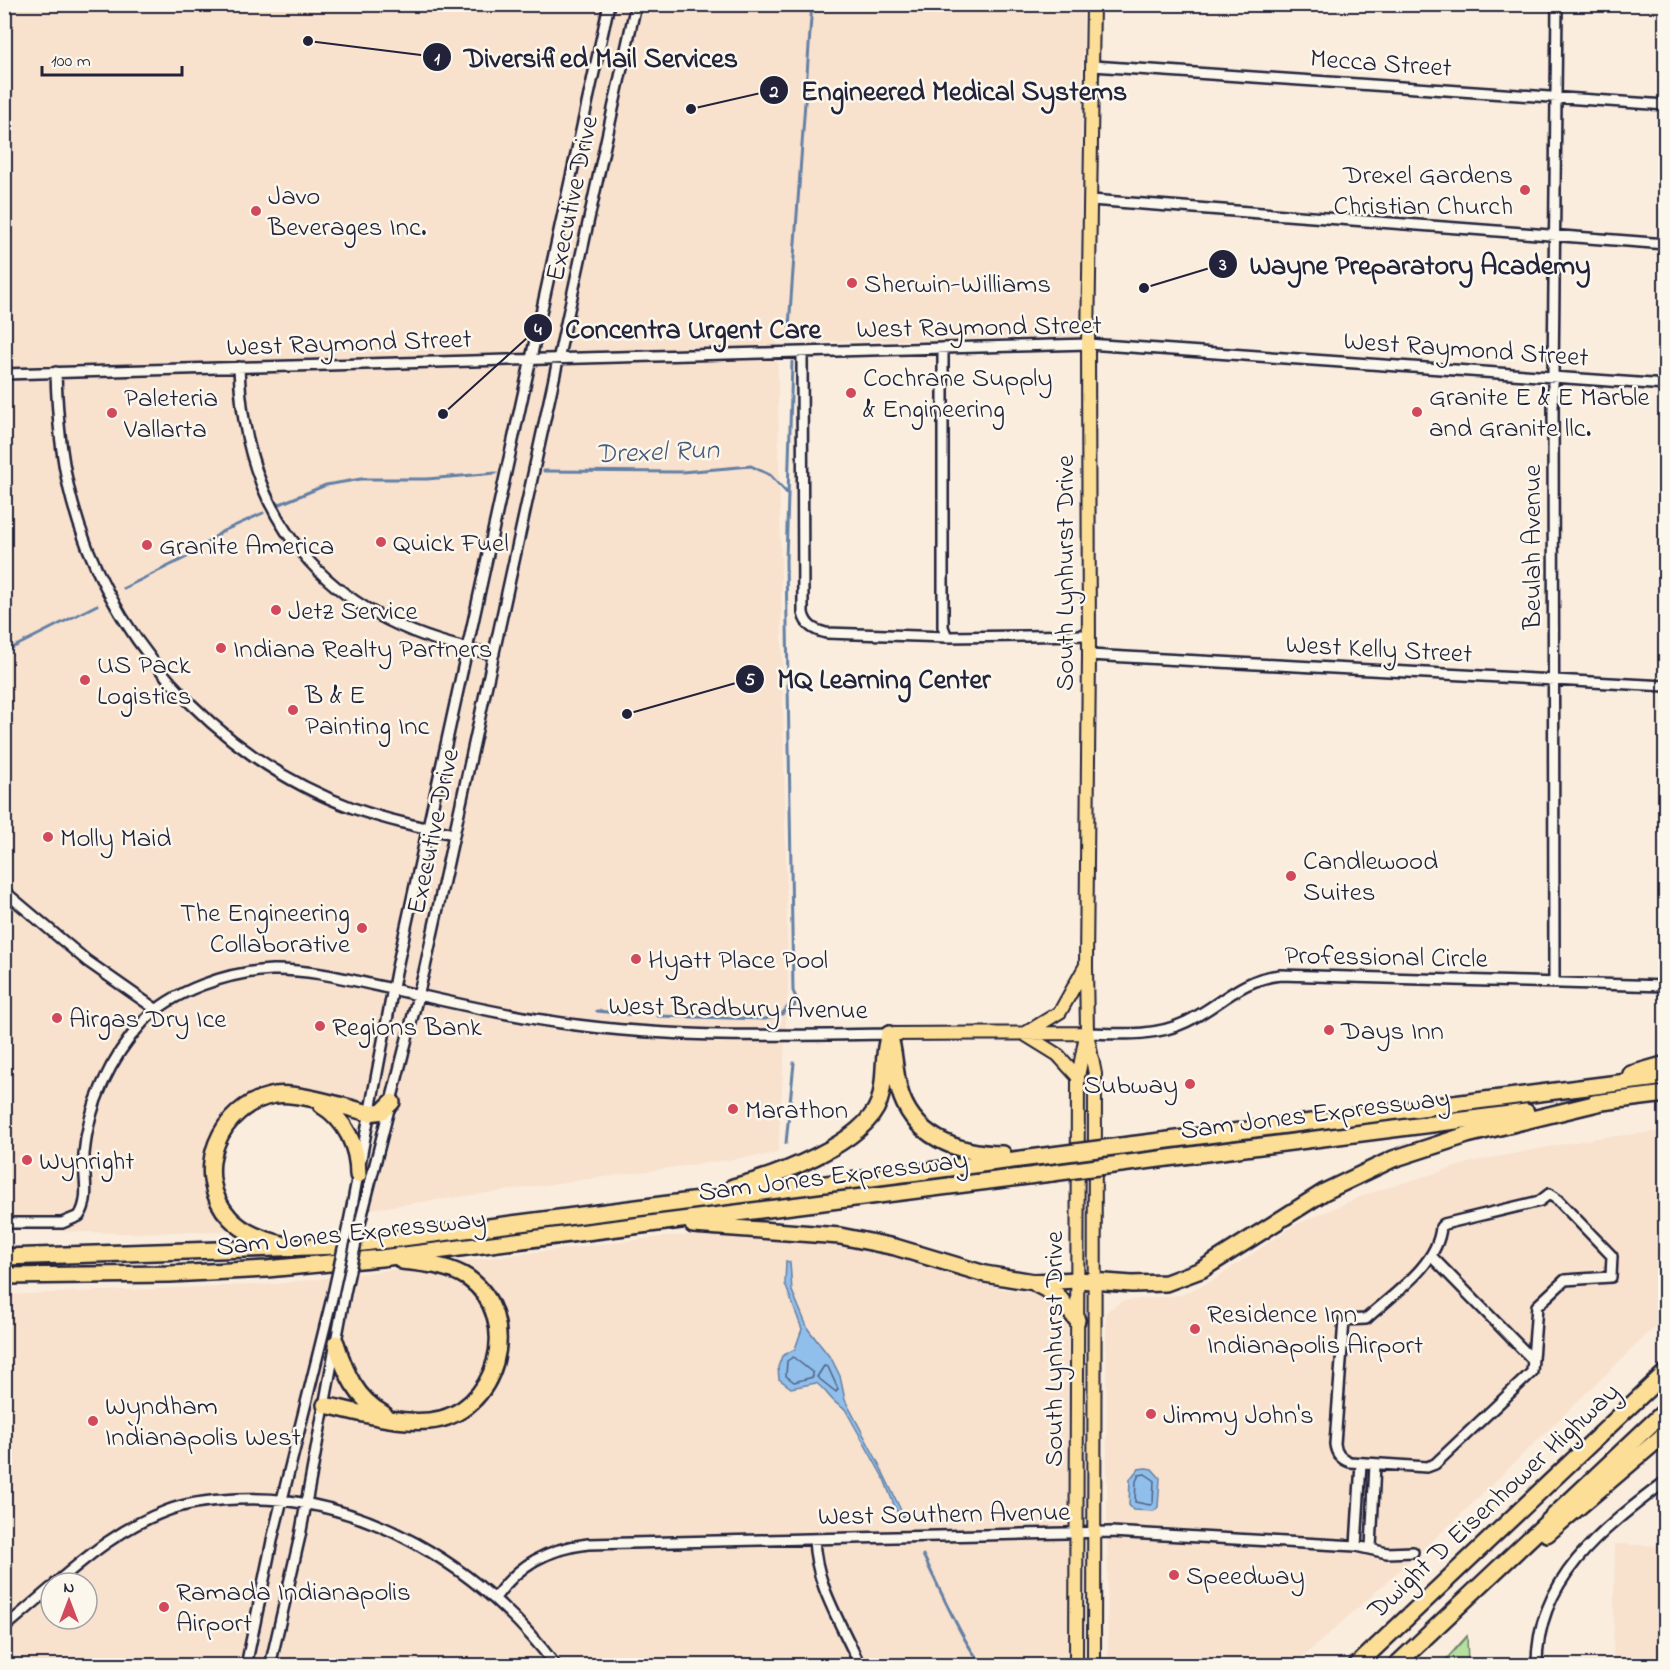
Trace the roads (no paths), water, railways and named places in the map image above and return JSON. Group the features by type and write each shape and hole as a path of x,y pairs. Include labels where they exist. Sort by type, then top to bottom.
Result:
{"highway":[{"path":"889,1034 895,1054 896,1076 903,1099 917,1122 934,1137 957,1149 974,1152 1052,1155"},
{"path":"668,1204 776,1175 822,1153 864,1124 874,1111 881,1095 883,1051 889,1034"},
{"path":"1534,1094 1665,1064"},
{"name":"Sam Jones Expressway","path":"4,1257 104,1256 340,1246 1665,1077"},
{"name":"Sam Jones Expressway","path":"4,1276 170,1274 267,1269 381,1258 1665,1094"},
{"path":"294,1248 253,1235 229,1217 219,1203 213,1187 212,1157 225,1126 248,1105 278,1095 369,1113 382,1111 392,1102"},
{"path":"313,1101 331,1112 348,1132 356,1155 358,1175"},
{"path":"646,1224 767,1229 840,1236 895,1247 993,1276 1034,1282 1095,1280 1132,1284 1166,1283 1183,1279 1210,1265 1317,1196 1393,1159 1467,1134 1602,1102"},
{"path":"4,1250 104,1256"},
{"path":"325,1405 398,1420 433,1420 466,1406 482,1390 492,1372 498,1338 491,1308 481,1291 468,1278 436,1265 381,1258"},
{"path":"1034,1282 1058,1295 1077,1320"},
{"path":"336,1343 344,1370 358,1391 376,1409 398,1420"},
{"path":"1649,1387 1665,1366"},
{"name":"Dwight D Eisenhower Highway","path":"1356,1665 1665,1372"},
{"name":"Dwight D Eisenhower Highway","path":"1395,1665 1665,1410"},
{"path":"1476,1587 1563,1521 1665,1432"}],"main road":[{"name":"South Lynhurst Drive","path":"1093,4 1088,344 1089,655 1086,966 1087,1033 1095,1074 1094,1665"},
{"path":"1078,1077 1058,1055 1024,1034 1060,1012 1086,966"},
{"name":"South Lynhurst Drive","path":"1076,1665 1078,1077 1087,1033"},
{"name":"West Bradbury Avenue","path":"889,1034 1087,1033"}],"street":[{"name":"Executive Drive","path":"246,1665 282,1499 350,1217 393,990 609,4"},
{"name":"Executive Drive","path":"270,1665 306,1503 362,1215 419,996 636,4"},
{"name":"Beulah Avenue","path":"1554,982 1553,377 1557,4"},
{"name":"Mecca Street","path":"1093,66 1665,105"},
{"path":"1091,200 1665,244"},
{"name":"West Raymond Street","path":"4,374 1088,344 1665,385"},
{"path":"943,348 942,627 947,637"},
{"path":"802,352 803,613 811,627 826,633 947,637 1089,635"},
{"path":"239,368 243,420 252,462 269,503 297,546 327,578 371,612 410,632 467,649 494,654"},
{"path":"56,372 62,456 79,525 109,594 156,665 181,694 222,732 285,774 354,808 454,834"},
{"name":"West Kelly Street","path":"1089,655 1665,686"},
{"path":"4,891 87,962 157,1010"},
{"path":"4,1223 62,1223 79,1216 86,1202 85,1147 95,1101 118,1055 144,1022 157,1010 211,982 260,970 306,971 393,990"},
{"name":"Professional Circle","path":"1087,1033 1139,1033 1169,1029 1194,1018 1244,984 1274,975 1554,982"},
{"path":"1554,982 1665,986"},
{"name":"West Bradbury Avenue","path":"393,990 526,1018 616,1030 701,1036 889,1034"},
{"path":"1549,1194 1558,1200 1612,1256 1611,1277 1565,1280 1537,1306 1532,1372 1435,1464 1427,1467 1360,1463 1343,1459 1335,1446 1342,1324 1344,1320 1366,1319 1432,1257 1440,1242 1441,1227 1444,1224 1540,1201 1549,1194"},
{"path":"1432,1257 1533,1360"},
{"path":"305,1405 325,1405"},
{"path":"1356,1546 1360,1463"},
{"path":"1371,1548 1375,1464"},
{"path":"1537,1665 1538,1642 1546,1607 1562,1576 1581,1552 1616,1519 1665,1481"},
{"path":"71,1571 114,1536 166,1510 215,1500 282,1499 306,1503 354,1516 404,1536 447,1562 495,1598 556,1665"},
{"name":"West Southern Avenue","path":"495,1598 509,1579 526,1564 549,1552 570,1546 1094,1532 1356,1546 1387,1553 1413,1552"},
{"path":"814,1539 815,1562 822,1587 860,1665"},
{"path":"4,1628 39,1598"}],"water":[{"path":"786,1261 790,1262 792,1291 808,1329 832,1360 840,1376 845,1400 905,1519 896,1510 884,1479 845,1409 836,1404 816,1383 791,1388 779,1379 778,1367 782,1356 795,1349 802,1329 785,1284"},
{"path":"1138,1469 1152,1469 1160,1478 1158,1507 1154,1511 1133,1510 1129,1505 1130,1479"}],"waterway":[{"path":"789,327 812,4"},
{"path":"792,362 786,561 793,991 797,1000 794,1007"},
{"name":"Drexel Run","path":"544,471 682,472 751,466 770,475 787,493"},
{"name":"Drexel Run","path":"280,504 326,485 361,479 427,479 496,473"},
{"name":"Drexel Run","path":"124,588 191,555 223,531 263,513"},
{"name":"Drexel Run","path":"4,652 97,605"},
{"path":"658,1016 765,1019 782,1014 796,997"},
{"path":"597,1011 637,1015"},
{"path":"786,1143 794,1063"},
{"path":"923,1555 961,1633 985,1666"}],"place":[{"name":"Diversified Mail Services","path":"308,41"},
{"name":"Engineered Medical Systems","path":"691,109"},
{"name":"Drexel Gardens Christian Church","path":"1525,190"},
{"name":"Javo Beverages Inc.","path":"256,211"},
{"name":"Sherwin-Williams","path":"852,283"},
{"name":"Wayne Preparatory Academy","path":"1144,288"},
{"name":"Cochrane Supply & Engineering","path":"851,393"},
{"name":"Granite E & E Marble and Granite llc.","path":"1417,412"},
{"name":"Paleteria Vallarta","path":"112,413"},
{"name":"Concentra Urgent Care","path":"443,414"},
{"name":"Quick Fuel","path":"381,542"},
{"name":"Granite America","path":"147,545"},
{"name":"Jetz Service","path":"276,610"},
{"name":"Indiana Realty Partners","path":"221,648"},
{"name":"US Pack Logistics","path":"85,680"},
{"name":"B & E Painting Inc","path":"293,710"},
{"name":"MQ Learning Center","path":"627,714"},
{"name":"Molly Maid","path":"48,837"},
{"name":"Candlewood Suites","path":"1291,876"},
{"name":"The Engineering Collaborative","path":"362,928"},
{"name":"Hyatt Place Pool","path":"636,959"},
{"name":"Airgas Dry Ice","path":"57,1018"},
{"name":"Regions Bank","path":"320,1026"},
{"name":"Days Inn","path":"1329,1030"},
{"name":"Subway","path":"1190,1084"},
{"name":"Marathon","path":"733,1109"},
{"name":"Wynright","path":"27,1160"},
{"name":"Residence Inn Indianapolis Airport","path":"1195,1329"},
{"name":"Jimmy John's","path":"1151,1414"},
{"name":"Wyndham Indianapolis West","path":"93,1421"},
{"name":"Speedway","path":"1174,1575"},
{"name":"Ramada Indianapolis Airport","path":"164,1607"}]}
